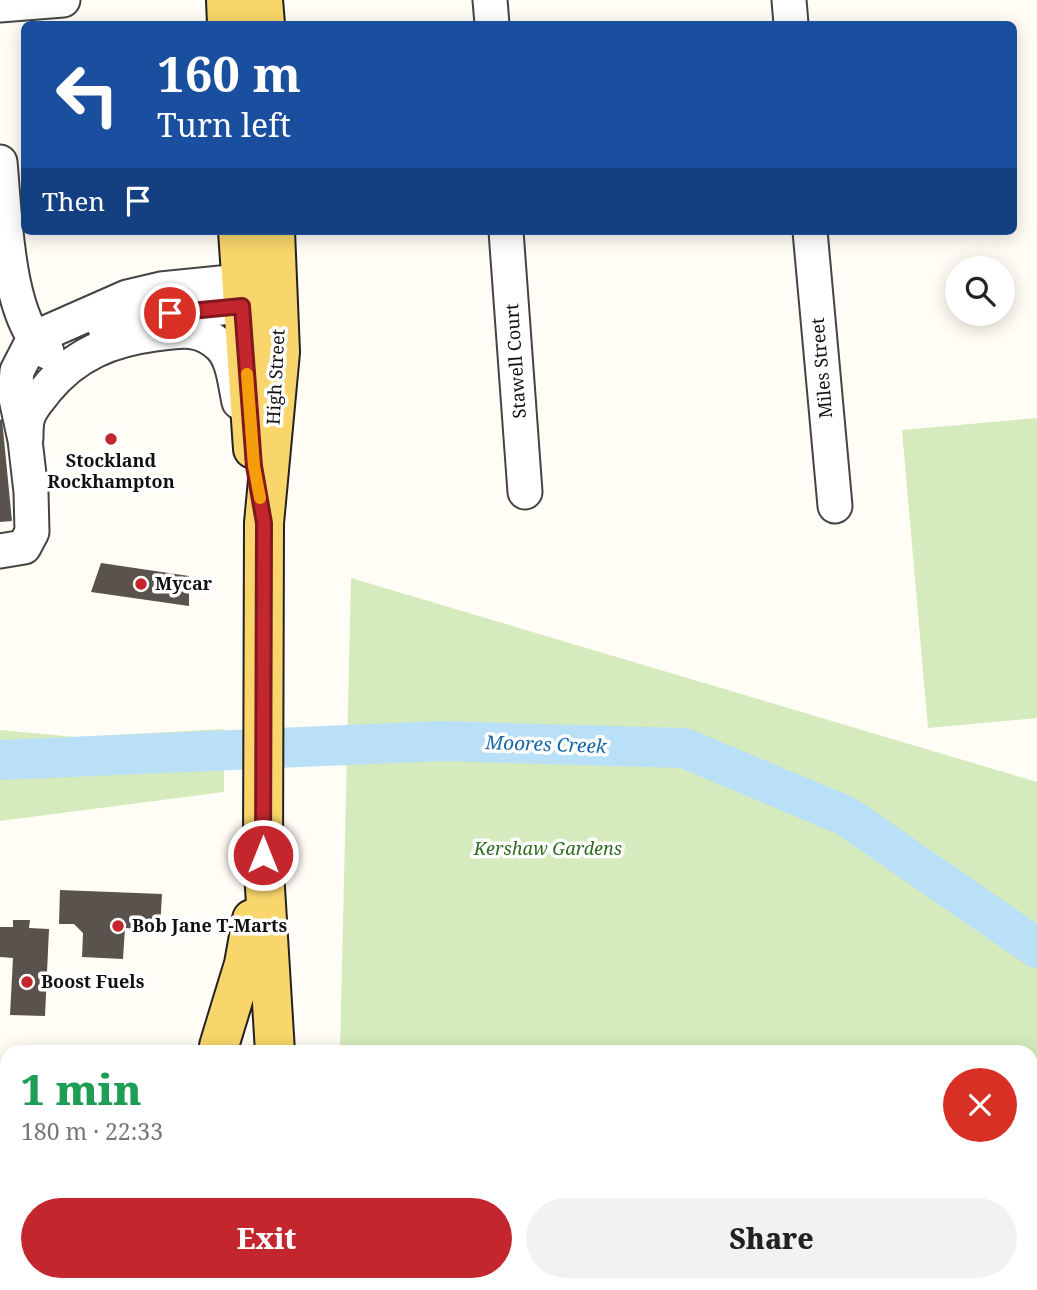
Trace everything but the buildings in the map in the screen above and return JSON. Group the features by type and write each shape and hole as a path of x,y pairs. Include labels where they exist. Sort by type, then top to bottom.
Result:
{"main road":[{"path":"226,0 227,21"},
{"path":"263,0 265,21"},
{"name":"High Street","path":"239,235 280,352 264,534 263,855 273,1045"},
{"name":"High Street","path":"264,534 254,466 260,291 274,235"},
{"name":"High Street","path":"215,1045 244,964 263,855"},
{"name":"High Street","path":"228,1045 238,1042 257,1045"}],"street":[{"path":"0,5 51,0"},
{"path":"490,0 492,21"},
{"path":"789,0 791,21"},
{"path":"0,162 15,296 34,338 45,352 55,353 116,323 260,291"},
{"name":"Stawell Court","path":"506,235 525,492"},
{"name":"Miles Street","path":"810,235 835,506"},
{"path":"25,440 28,416 37,402 58,375 80,357 128,338 180,330 195,331 220,347 231,364 254,466"},
{"path":"0,551 24,547 32,532 25,440 15,394 17,371 34,338"}],"green space":[{"path":"1037,418 1037,718 928,728 902,430"},
{"name":"Kershaw Gardens","path":"351,578 1037,782 1037,1045 340,1045"},
{"path":"224,729 224,792 0,821 0,730 76,737"}],"waterway":[{"name":"Moores Creek","path":"0,760 441,741 684,748 846,816 1037,948"}],"slow traffic":[{"path":"247,374 254,466 260,498"}],"place":[{"name":"Stockland Rockhampton","path":"111,439"},
{"name":"Mycar","path":"141,584"},
{"name":"Bob Jane T-Marts","path":"118,926"},
{"name":"Boost Fuels","path":"27,982"}],"route":[{"path":"170,313 242,306 254,466 264,523 263,855"}]}
